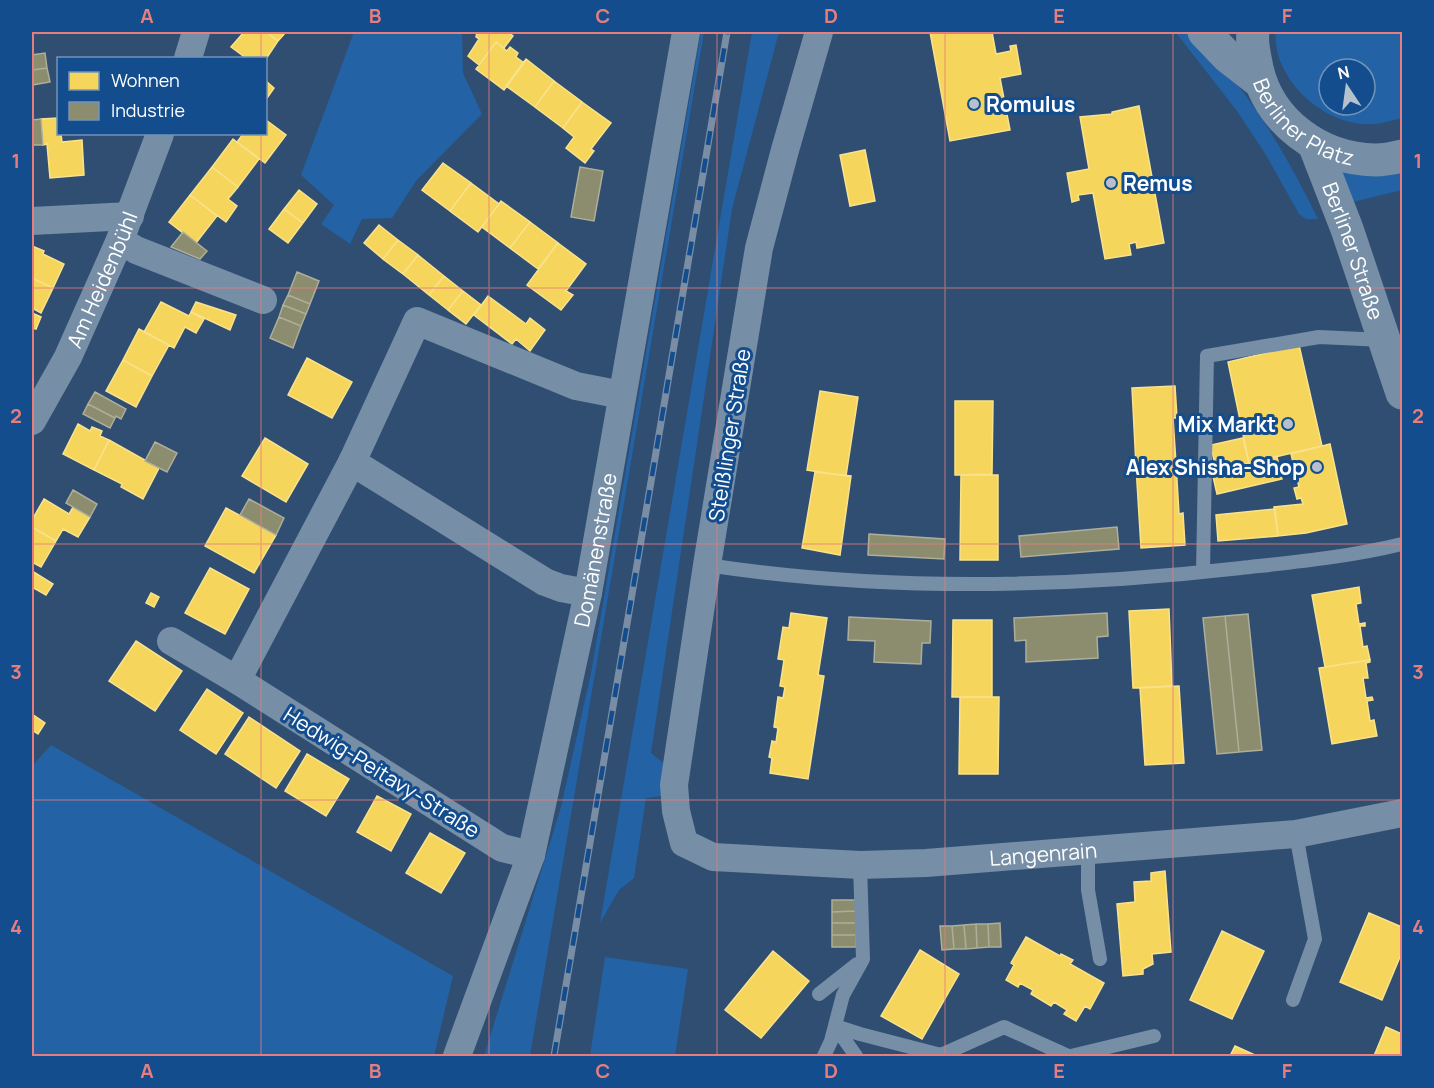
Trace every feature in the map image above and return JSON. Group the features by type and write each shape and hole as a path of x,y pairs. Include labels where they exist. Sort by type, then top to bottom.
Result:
{"street":[{"path":"188,57 196,32"},
{"name":"Domänenstraße","path":"457,1056 531,855 588,593 686,32"},
{"name":"Steißlinger Straße","path":"684,843 676,811 674,785 707,565 759,248 784,150 819,32"},
{"path":"1204,32 1228,57 1260,82"},
{"name":"Berliner Platz","path":"1253,32 1251,40 1260,82 1273,107 1285,121 1314,144 1344,156 1376,160 1402,156"},
{"name":"Am Heidenbühl","path":"32,421 68,357 125,228 160,135"},
{"name":"Berliner Straße","path":"1314,144 1347,229 1402,393"},
{"path":"32,221 125,228 136,250 263,300"},
{"path":"237,680 352,462 417,321 576,386 622,396"},
{"path":"352,462 545,582 561,588 588,593"},
{"name":"Hedwig-Peitavy-Straße","path":"171,641 237,680 502,848 531,855"},
{"name":"Langenrain","path":"684,843 713,858 860,865 926,863 1296,834 1402,813"}],"lane":[{"path":"1203,573 1207,356 1319,337 1386,340"},
{"path":"707,565 751,572 926,583 1096,582 1203,573 1359,555 1402,544"},
{"path":"1293,1000 1315,939 1296,834"},
{"path":"1088,852 1088,890 1100,959"},
{"path":"824,1056 843,994 863,959 860,865"},
{"path":"819,994 863,959"},
{"path":"835,1026 856,1056"},
{"path":"835,1026 941,1055 1004,1027 1070,1056 1154,1036"}],"shaded area":[{"path":"354,32 462,32 463,73 482,114 416,181 392,218 362,219 350,244 321,224 334,205 301,175"},
{"path":"701,32 704,32 530,1056 484,1056 561,807 591,673"},
{"path":"752,32 779,32 732,209 651,753 666,765 662,796 646,798 634,878 619,890 600,923"},
{"path":"1178,32 1189,32 1210,52 1246,96 1292,168 1318,219 1306,219 1299,214 1266,155 1237,111 1177,34"},
{"path":"1275,32 1402,32 1402,118 1375,124 1359,124 1336,117 1377,117 1377,57 1317,57 1317,107 1292,83 1278,55"},
{"path":"1332,165 1402,168 1402,190 1349,203"},
{"path":"51,745 453,976 434,1056 32,1056 32,766"},
{"path":"605,957 688,969 675,1056 590,1056"}],"building: Wohnen":[{"path":"244,32 266,32 278,41 267,58 245,57 231,47"},
{"path":"266,32 286,32 278,41"},
{"path":"477,32 508,32 513,36 504,48 496,42 479,65 468,56 479,39 476,37"},
{"name":"Romulus","path":"930,32 992,32 996,54 1011,51 1010,46 1016,45 1021,74 1000,78 1010,130 950,141"},
{"path":"496,42 507,51 510,47 518,53 516,57 524,63 504,90 476,69"},
{"path":"526,59 554,81 535,107 506,86"},
{"path":"554,81 582,102 563,128 535,107"},
{"path":"267,82 274,88 267,98"},
{"path":"582,102 611,123 591,149 594,151 585,163 566,148 574,137 563,128"},
{"name":"Remus","path":"1139,106 1164,243 1137,248 1136,242 1129,244 1131,255 1105,259 1093,193 1078,195 1079,200 1072,202 1067,173 1089,169 1080,117 1112,114 1112,112"},
{"path":"57,118 57,135 61,135 62,142 82,140 84,175 50,178 47,144 43,145 41,119"},
{"path":"267,121 286,135 265,163 237,142 242,135 267,135"},
{"path":"233,139 259,159 238,187 212,167"},
{"path":"865,150 875,201 850,206 840,155"},
{"path":"443,163 471,183 450,211 422,190"},
{"path":"212,167 238,187 228,199 237,206 226,222 190,195"},
{"path":"471,183 499,204 478,232 450,211"},
{"path":"299,190 317,204 303,223 284,209"},
{"path":"190,195 217,216 196,243 169,222"},
{"path":"501,201 530,222 510,248 482,227"},
{"path":"284,209 303,223 288,243 269,229"},
{"path":"530,222 558,243 538,269 510,248"},
{"path":"379,225 398,240 383,259 364,243"},
{"path":"398,240 418,255 403,274 383,259"},
{"path":"558,243 586,264 566,291 573,295 561,310 527,285"},
{"path":"32,246 64,264 53,288 32,278"},
{"path":"418,255 444,276 429,295 403,274"},
{"path":"444,276 463,291 448,310 429,295"},
{"path":"32,278 53,288 41,313 32,308"},
{"path":"463,291 481,305 466,324 448,310"},
{"path":"488,296 526,324 530,318 545,330 530,351 516,339 512,344 474,315"},
{"path":"161,302 189,316 191,312 204,319 196,333 185,327 174,348 144,332"},
{"path":"196,302 236,315 230,330 191,312"},
{"path":"32,313 41,317 36,329 32,328"},
{"path":"139,329 169,345 152,376 123,360"},
{"path":"1299,345 1322,446 1249,463 1228,362"},
{"path":"307,358 352,382 332,418 288,395"},
{"path":"123,360 152,376 136,407 106,391"},
{"path":"1175,386 1177,418 1173,418 1176,463 1136,466 1132,388"},
{"path":"820,391 858,397 846,476 807,470"},
{"path":"955,401 993,401 992,474 955,475"},
{"path":"78,424 90,431 92,427 102,431 100,436 109,440 94,470 63,454"},
{"path":"265,438 308,464 286,502 242,476"},
{"path":"1243,438 1249,463 1216,471 1211,445"},
{"path":"109,440 159,468 143,499 121,487 122,484 94,470"},
{"path":"1330,444 1347,524 1306,533 1278,536 1274,507 1303,504 1301,498 1297,499 1294,488 1299,487 1291,454"},
{"path":"1277,457 1282,479 1217,494 1212,472"},
{"path":"1176,463 1179,514 1183,513 1185,545 1141,548 1136,466"},
{"path":"815,472 851,476 840,555 802,548"},
{"path":"961,475 998,475 998,560 960,560"},
{"path":"44,499 69,514 73,507 90,517 78,537 63,529 56,541 32,527 32,520"},
{"path":"226,508 276,535 254,573 205,546"},
{"path":"1275,509 1278,536 1218,541 1216,515"},
{"path":"32,527 56,541 41,567 32,562"},
{"path":"210,568 249,589 225,634 185,613"},
{"path":"32,571 53,584 46,595 32,587"},
{"path":"1359,587 1361,603 1356,604 1359,624 1365,623 1365,626 1360,626 1363,647 1367,646 1370,660 1325,667 1312,595"},
{"path":"151,593 159,597 154,607 146,603"},
{"path":"1169,609 1172,686 1133,688 1129,611"},
{"path":"791,613 827,618 818,675 824,676 808,779 770,773 772,758 769,757 772,741 776,742 778,728 774,727 778,697 783,698 785,687 780,686 784,660 778,659 783,627 789,628"},
{"path":"953,620 992,620 992,697 952,697"},
{"path":"136,641 182,671 155,711 109,681"},
{"path":"1370,660 1366,663 1368,678 1363,678 1366,698 1372,697 1373,700 1367,701 1370,721 1374,720 1377,736 1332,744 1319,668"},
{"path":"1179,686 1184,763 1145,765 1140,688"},
{"path":"207,689 243,713 216,754 180,730"},
{"path":"960,697 999,697 998,774 959,774"},
{"path":"32,714 45,723 38,734 32,730"},
{"path":"249,717 300,751 276,788 225,754"},
{"path":"307,754 349,779 326,816 285,791"},
{"path":"377,796 411,814 391,851 357,832"},
{"path":"430,833 465,853 441,893 406,873"},
{"path":"1165,871 1171,952 1152,954 1153,964 1143,969 1143,974 1123,976 1117,904 1135,902 1134,882 1151,881 1151,873"},
{"path":"1369,913 1402,927 1402,952 1382,1000 1340,982"},
{"path":"1222,931 1264,951 1232,1019 1190,1000"},
{"path":"1026,937 1060,956 1061,954 1073,960 1070,964 1104,983 1090,1009 1085,1006 1076,1021 1064,1014 1067,1010 1054,1002 1051,1006 1031,994 1033,990 1020,983 1018,987 1006,980 1014,965 1011,963"},
{"path":"920,950 959,974 922,1039 881,1016"},
{"path":"773,951 809,981 761,1038 725,1010"},
{"path":"1386,1027 1402,1034 1402,1056 1374,1056"},
{"path":"1235,1046 1257,1056 1230,1056"}],"building: Industrie":[{"path":"45,53 47,68 32,70 32,55"},
{"path":"47,68 50,82 32,85 32,70"},
{"path":"41,119 43,145 32,145 32,120"},
{"path":"580,167 603,171 594,221 571,217"},
{"path":"183,232 207,251 200,259 171,247"},
{"path":"297,272 319,281 310,304 288,295"},
{"path":"288,295 310,304 306,314 283,305"},
{"path":"283,305 306,314 301,326 279,317"},
{"path":"279,317 301,326 293,348 270,338"},
{"path":"95,392 126,409 121,419 88,404"},
{"path":"88,404 115,418 110,428 83,414"},
{"path":"155,442 177,453 167,472 145,461"},
{"path":"73,490 97,504 90,517 66,503"},
{"path":"249,499 284,518 276,535 240,515"},
{"path":"1117,527 1119,549 1021,557 1019,536"},
{"path":"869,534 945,539 944,559 868,555"},
{"path":"1107,613 1108,636 1097,637 1098,658 1026,662 1026,640 1015,641 1014,618"},
{"path":"1248,614 1262,750 1239,752 1225,616"},
{"path":"1225,616 1239,752 1217,754 1203,618"},
{"path":"849,617 931,621 930,643 922,643 921,664 874,662 875,641 848,640"},
{"path":"832,900 856,900 856,911 832,912"},
{"path":"856,911 856,923 832,923 832,912"},
{"path":"832,923 856,923 856,935 832,935"},
{"path":"1000,923 1001,947 989,947 988,924"},
{"path":"976,924 988,924 989,947 977,948"},
{"path":"976,924 977,948 966,949 964,925"},
{"path":"964,925 966,949 954,949 952,926"},
{"path":"940,926 952,926 954,949 942,950"},
{"path":"832,935 856,935 856,947 832,947"}],"railway":[{"path":"554,1056 727,32"}],"place":[{"name":"Romulus","path":"974,104"},
{"name":"Remus","path":"1111,183"},
{"name":"Mix Markt","path":"1288,424"},
{"name":"Alex Shisha-Shop","path":"1317,467"}]}
